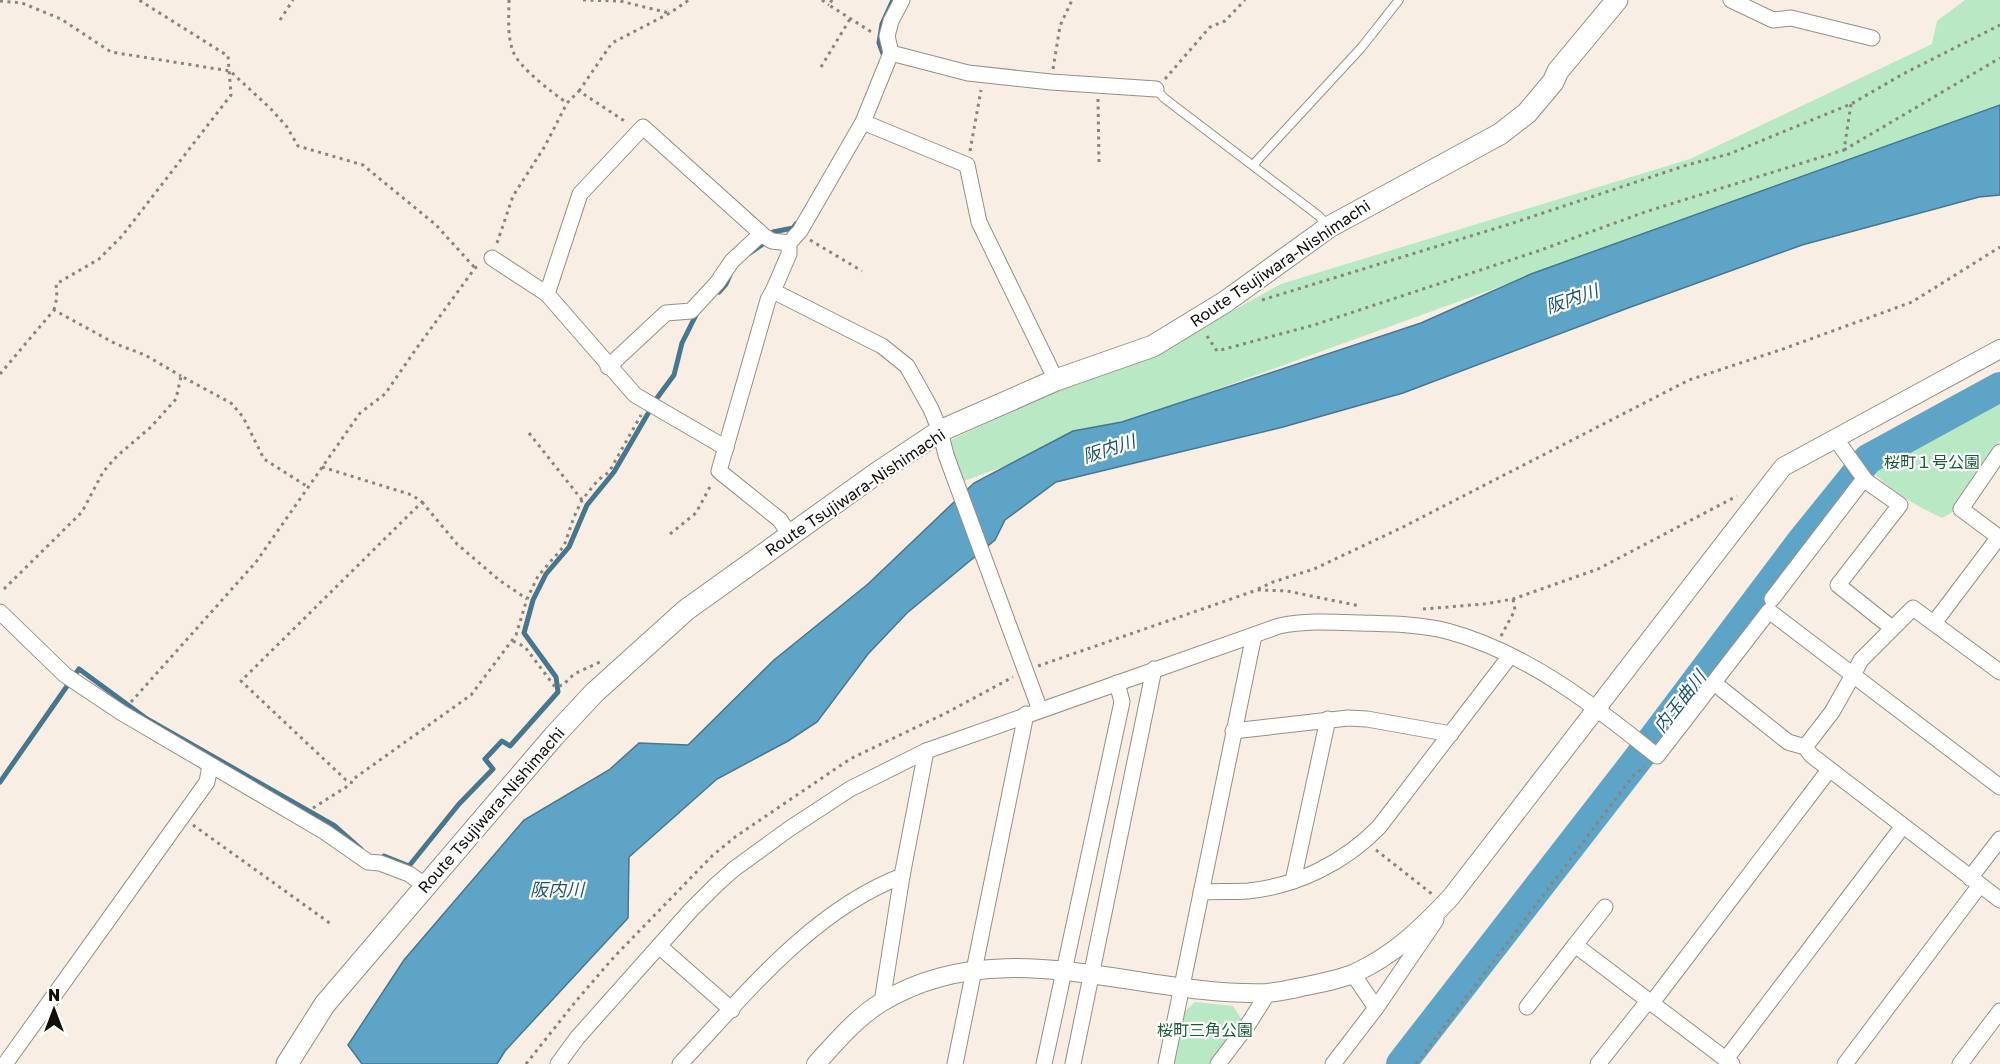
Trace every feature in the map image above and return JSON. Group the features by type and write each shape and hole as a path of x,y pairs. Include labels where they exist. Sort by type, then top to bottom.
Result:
{"main road":[{"name":"Route Tsujiwara-Nishimachi","path":"287,1064 325,1004 594,693 686,610 877,472 940,431 1056,380 1153,346 1225,302 1329,227 1500,134 1527,113 1553,82 1558,70 1617,0"}],"street":[{"path":"790,535 780,520 719,471 768,300 789,254 794,237 864,122 891,53 887,36 891,21 902,0"},
{"path":"1731,0 1773,20 1791,18 1872,38"},
{"path":"891,53 968,73 1051,82 1156,89"},
{"path":"864,122 967,165 979,222 1056,380"},
{"path":"547,294 580,194 643,127 765,237"},
{"path":"608,367 666,313 691,311 717,283 732,261 765,237 794,237"},
{"path":"492,258 547,294 608,367 635,395 726,448"},
{"path":"773,291 882,346 907,366 931,409 940,431 946,455 1027,669 1033,712 955,1064"},
{"path":"816,1064 859,1019 882,1002 906,990 948,975 975,969 1053,969 1182,987 1241,993 1268,993 1353,974 1384,957 1423,928 1443,897 1596,708 1783,467 2000,349"},
{"path":"1835,438 1866,480 1900,506 1838,585 1892,628"},
{"path":"1934,623 2000,538 1961,508 2000,452"},
{"path":"1772,599 1860,484 1866,480"},
{"path":"1805,747 1832,712 1861,660 1913,608 2000,672"},
{"path":"558,1064 577,1038 716,885 789,829 850,789 926,751 1154,669 1294,623 1395,625 1446,630 1480,642 1541,672 1596,708 1657,756 1769,611 2000,787"},
{"path":"0,612 71,679 122,713 325,832 368,862 380,862 409,874 426,886"},
{"path":"1166,1064 1254,635"},
{"path":"1201,892 1247,891 1293,882 1329,866 1365,842 1510,656"},
{"path":"1073,1064 1154,669"},
{"path":"1044,1064 1122,702 1117,683"},
{"path":"1714,683 1788,742 1805,747 1829,770 2000,900"},
{"path":"1233,730 1328,719 1368,719 1450,735"},
{"path":"1293,882 1328,719"},
{"path":"882,1002 902,876 926,751"},
{"path":"5,1064 207,782 210,766"},
{"path":"1598,1064 1829,770"},
{"path":"1575,945 1729,1062 1903,826"},
{"path":"1845,1064 1975,881 2000,839"},
{"path":"680,1064 774,965 815,927 877,885 902,876"},
{"path":"1333,1064 1376,1008 1443,897"},
{"path":"1527,1007 1605,907"},
{"path":"659,946 732,1010"},
{"path":"1353,974 1376,1008"},
{"path":"1218,1064 1268,993"},
{"path":"1960,1064 2000,1011"}],"lane":[{"path":"1253,165 1361,48 1399,0"},
{"path":"1156,89 1164,98 1320,216 1329,227"}],"path":[{"path":"0,374 54,310 57,297 56,284 99,259 122,236 231,94 228,56 139,0"},
{"path":"280,20 293,0"},
{"path":"509,0 509,27 513,53 540,82 567,103"},
{"path":"584,0 620,1 670,13"},
{"path":"133,700 256,562 360,412 385,394 475,268 492,258 513,196 545,146 567,103 579,91 612,44 670,13 689,0"},
{"path":"822,0 876,35"},
{"path":"829,5 832,0"},
{"path":"1051,82 1060,26 1072,0"},
{"path":"1156,89 1210,27 1225,21 1245,0"},
{"path":"0,1 22,3 61,20 111,52 230,71 270,108 287,127 298,146 363,165 436,225 475,268"},
{"path":"821,68 850,19"},
{"path":"1255,302 1513,223 1687,165 1729,154 1851,104 1903,74 2000,25"},
{"path":"1204,332 1217,351 1314,325 1538,251 1645,212 1844,150 2000,58"},
{"path":"967,165 983,75"},
{"path":"1097,85 1099,162"},
{"path":"579,91 638,129 643,127"},
{"path":"1844,150 1851,104"},
{"path":"794,237 810,240 862,271"},
{"path":"1027,669 1314,569 1403,527 1689,380 1912,302 2000,247"},
{"path":"54,310 116,344 145,354 231,403 243,417 264,459 308,487"},
{"path":"4,589 82,512 103,472 117,456 151,427 176,399 181,376"},
{"path":"320,813 312,808 471,695 513,641 527,599 538,576 564,546 582,500 598,480 609,472 652,405"},
{"path":"529,434 582,500"},
{"path":"322,467 412,495 422,502 457,544 499,580 527,599"},
{"path":"670,534 696,513 719,471"},
{"path":"1418,609 1484,604 1513,599 1598,569 1724,505 1744,492"},
{"path":"351,782 346,780 241,681 422,502"},
{"path":"1257,590 1287,591 1369,608"},
{"path":"1498,642 1515,610 1513,599"},
{"path":"513,641 525,647 555,687 563,685"},
{"path":"1416,1064 1633,776 1657,756"},
{"path":"177,822 192,825 331,924"},
{"path":"1365,842 1443,897"}],"green space":[{"path":"1965,0 2000,0 2000,105 961,482 948,444 953,439 1052,392 1152,358 1281,284 1690,159 1932,44 1937,21"},
{"name":"桜町１号公園","path":"2000,375 2000,440 1954,511 1942,518 1919,506 1887,485 1860,457 1861,448 1953,404 1985,382"},
{"name":"桜町三角公園","path":"1195,1002 1233,1006 1242,1020 1209,1064 1174,1064 1184,1012"}],"water":[{"name":"阪内川","path":"2000,105 2000,195 1979,197 1802,245 1403,393 1283,427 1056,482 1005,520 995,540 907,613 868,654 817,722 788,741 717,779 629,857 628,918 505,1051 497,1064 362,1064 348,1045 404,960 524,820 609,770 639,743 688,745 774,660 868,584 974,483 1073,431 1122,422 1421,323 1531,274"}],"waterway":[{"path":"883,54 879,43 882,24 893,0"},
{"path":"750,253 763,244 773,232 793,228 796,224"},
{"path":"719,292 730,275"},
{"path":"384,856 409,866 459,804 493,769 485,759 502,741 510,746 558,692 556,677 524,633 533,600 546,574 569,547 587,505 614,472 657,398 674,375 682,343 697,313"},
{"name":"内玉曲川","path":"1401,1064 1640,756 1801,542 1868,459 2000,387"},
{"path":"0,782 79,669 147,719 335,826 361,849"}]}
